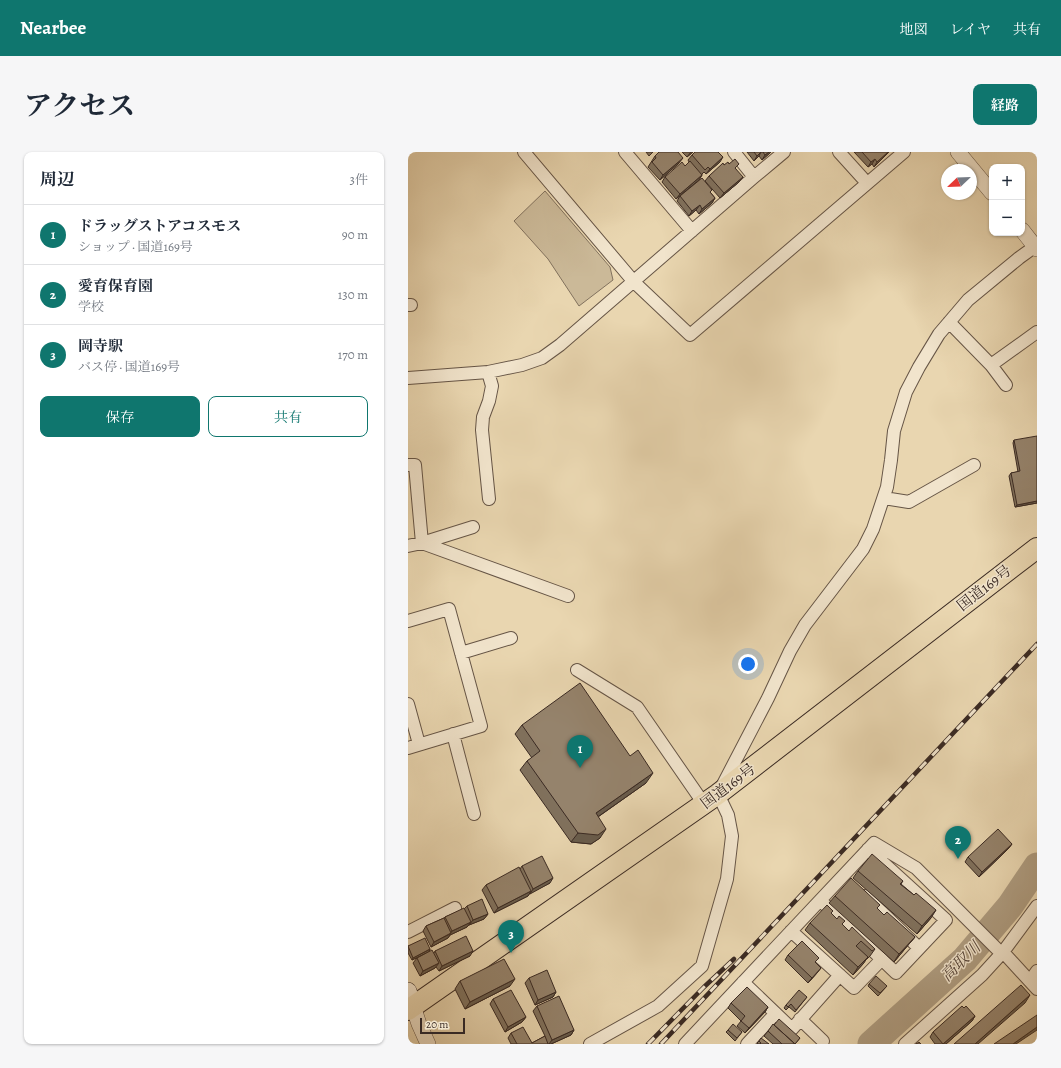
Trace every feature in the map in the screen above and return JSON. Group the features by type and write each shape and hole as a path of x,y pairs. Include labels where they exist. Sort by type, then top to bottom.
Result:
{"highway":[{"name":"国道169号","path":"410,1002 711,799 1037,548"}],"street":[{"path":"524,152 634,282 690,335 904,152"},
{"path":"625,152 692,231"},
{"path":"734,152 754,177"},
{"path":"408,378 488,372 522,365 542,358 560,345 784,152"},
{"path":"839,152 867,183"},
{"path":"958,152 989,189"},
{"path":"711,799 768,698 790,650 805,625 863,549 873,529 887,487 894,431 906,392 919,367 939,334 968,300 1036,246 1025,233"},
{"path":"949,322 991,365 1006,385"},
{"path":"991,365 1037,332"},
{"path":"488,372 492,386 489,401 483,417 482,430 489,499"},
{"path":"408,465 414,464 422,543"},
{"path":"884,498 909,502 974,465"},
{"path":"408,546 473,527"},
{"path":"422,543 568,596"},
{"path":"408,621 449,609 481,726 414,746 408,704"},
{"path":"461,653 511,638"},
{"path":"577,670 637,707 711,799 728,815 732,836 727,879 702,966 658,1006 590,1044"},
{"path":"453,734 474,814"},
{"path":"685,1044 874,843 916,868 1033,985 1037,971"},
{"path":"820,900 896,973 946,920 868,849"},
{"path":"843,876 919,948"},
{"path":"905,1044 982,975 1037,906"},
{"path":"408,932 455,908"},
{"path":"792,930 854,988 882,959"},
{"path":"743,982 792,1029 840,975"},
{"path":"410,1002 428,1044"},
{"path":"747,1044 775,1014"},
{"path":"800,1019 822,1041"}],"shaded area":[{"path":"545,191 610,267 613,280 579,306 548,259 514,221"}],"building":[{"path":"659,152 678,152 683,158 663,175 652,162"},
{"path":"695,152 718,152 723,157 710,169 708,167 705,170 692,155"},
{"path":"754,152 761,152 757,156"},
{"path":"862,152 888,152 877,162 875,159 871,162"},
{"path":"735,159 739,164 735,168 743,177 724,193 709,176 723,163 724,165 728,162 729,164"},
{"path":"690,161 702,175 680,194 665,177 682,162 685,166"},
{"path":"702,178 712,190 710,192 715,198 702,209 700,205 692,211 680,196"},
{"path":"1037,436 1037,501 1017,505 1011,473 1020,471 1014,440"},
{"path":"580,683 630,756 638,750 653,773 596,813 606,829 598,835 578,833 527,761 540,751 522,725"},
{"path":"998,829 1012,844 982,872 968,857"},
{"path":"872,854 903,881 900,884 914,895 916,893 936,910 922,926 858,871"},
{"path":"542,856 553,878 533,889 522,866"},
{"path":"519,867 531,891 498,908 486,885"},
{"path":"851,878 880,905 877,908 884,915 887,912 915,937 899,954 835,896"},
{"path":"482,899 488,914 473,920 467,906"},
{"path":"827,905 833,911 831,913 837,919 839,916 845,921 842,924 849,931 852,927 875,949 872,951 861,941 856,946 868,957 858,967 810,923"},
{"path":"464,908 471,922 452,931 445,917"},
{"path":"444,918 451,933 434,942 426,926"},
{"path":"466,936 473,951 442,966 435,951"},
{"path":"425,938 430,949 413,958 408,946"},
{"path":"802,941 819,958 815,962 821,968 812,978 788,955"},
{"path":"432,950 439,963 423,971 417,958"},
{"path":"504,959 515,979 470,1002 460,981"},
{"path":"547,970 556,992 538,1000 529,978"},
{"path":"876,976 887,986 880,993 869,984"},
{"path":"1021,985 1030,995 975,1044 954,1044"},
{"path":"747,987 768,1007 749,1028 741,1021 745,1016 731,1003"},
{"path":"511,990 526,1017 508,1027 493,999"},
{"path":"799,990 807,997 796,1010 791,1004 788,1007 786,1005"},
{"path":"559,996 574,1030 552,1040 537,1006"},
{"path":"962,1006 964,1008 966,1006 975,1016 943,1044 933,1032"},
{"path":"1037,1015 1037,1027 1013,1044 994,1044"},
{"path":"779,1019 800,1038 795,1044 774,1025"},
{"path":"733,1024 742,1032 737,1038 728,1030"},
{"path":"773,1024 794,1044 782,1044 768,1031"},
{"path":"523,1027 532,1043 545,1036 548,1044 517,1044 511,1033"},
{"path":"761,1038 769,1044 760,1044 761,1043 759,1041"}],"waterway":[{"name":"高取川","path":"871,1044 965,959 1010,906 1037,866"}],"railway":[{"path":"661,1044 1037,644"},
{"path":"648,1044 734,959"}],"place":[{"name":"ドラッグストアコスモス","path":"580,768"},
{"name":"愛育保育園","path":"958,859"},
{"name":"岡寺駅","path":"511,953"}]}
